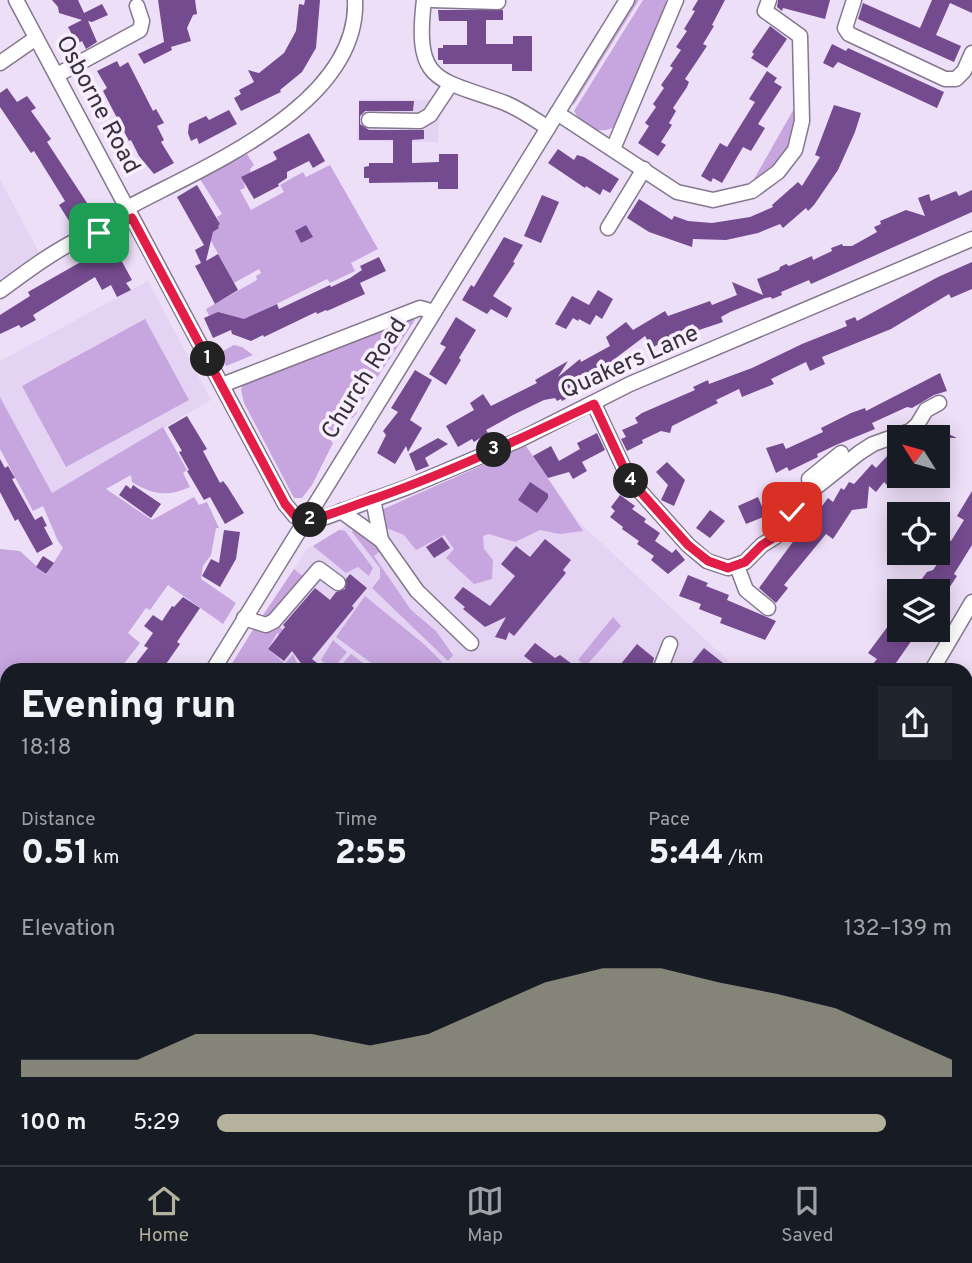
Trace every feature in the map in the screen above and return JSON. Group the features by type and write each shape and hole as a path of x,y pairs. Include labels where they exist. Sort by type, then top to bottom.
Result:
{"street":[{"name":"Osborne Road","path":"16,0 285,504 304,522"},
{"path":"0,291 34,265 86,236 111,229 129,213 258,138 316,91 342,55 354,23 355,0"},
{"path":"424,0 420,31 423,52 433,74 450,85 508,104 548,128"},
{"path":"431,0 498,2"},
{"name":"Church Road","path":"217,663 626,0"},
{"path":"613,149 676,0"},
{"path":"557,113 677,192 713,200 758,188 778,173 794,150 802,121 800,36 765,11 769,0"},
{"path":"854,0 845,21 849,34 945,79 956,79 964,71 972,53"},
{"path":"57,75 140,30 142,20 137,6"},
{"path":"0,62 36,38"},
{"path":"369,120 420,121 429,115 450,85"},
{"path":"608,228 644,169"},
{"name":"Quakers Lane","path":"304,522 341,512 408,487 506,445 630,384 972,239"},
{"path":"222,385 420,308 434,312"},
{"path":"594,404 629,479 688,545 708,561 728,568 745,562 762,545 775,537 800,500 815,488 873,444 910,431 926,410 939,403"},
{"path":"815,488 809,479 841,453"},
{"path":"373,499 381,540"},
{"path":"341,512 381,540 417,591 471,643"},
{"path":"737,566 746,590 768,608"},
{"path":"244,618 266,625 274,621 319,569 338,583"},
{"path":"936,663 972,602"},
{"path":"663,663 670,643"}],"shaded area":[{"path":"635,0 639,0 573,106 574,98"},
{"path":"643,0 666,0 666,4 617,125 605,130 587,126 574,111"},
{"path":"359,99 431,100 440,112 438,142 357,141"},
{"path":"799,100 795,131 787,151 750,186"},
{"path":"247,154 254,165 250,169 252,178 244,183 245,188 240,190 251,210 284,192 280,185 303,172 306,177 330,165 378,249 351,263 355,271 330,283 327,279 238,323 209,316 206,309 257,280 256,276 261,273 259,269 234,283 210,239 213,232 219,228 217,217 222,214 200,179"},
{"path":"0,180 39,252 0,280"},
{"path":"148,281 211,400 52,493 0,397 0,361"},
{"path":"408,317 415,320 356,410 357,413 331,441 333,443 312,485 302,498 294,498 244,403 241,390 243,383"},
{"path":"145,319 189,400 66,467 22,386"},
{"path":"234,345 253,355 226,366 219,353"},
{"path":"0,397 52,493 163,427 187,470 183,473 190,487 168,493 154,492 132,482 131,475 106,489 152,520 194,497 199,505 207,502 219,528 216,528 211,555 203,566 201,579 236,603 223,624 168,585 150,610 146,608 128,633 140,643 124,663 0,663 0,549 20,551 46,575 63,548 43,506 33,511 0,449"},
{"path":"526,446 579,522 730,663 233,663 307,549 348,525"},
{"path":"526,446 583,531 560,534 540,530 515,542 489,534 483,536 484,549 493,560 492,579 474,584 446,558 454,549 444,535 416,550 404,535 384,527 381,510"},
{"path":"354,529 377,544 381,550 374,556 411,610 436,631 453,655 448,661 372,588 380,578 380,568 352,532"},
{"path":"339,530 345,531 373,568 369,576 358,567 346,573 313,546"},
{"path":"294,569 306,579 266,620 261,618"},
{"path":"365,596 443,663 371,663 336,637"},
{"path":"613,617 621,626 589,663 578,660"},
{"path":"278,626 292,636 288,641 277,633 268,649 284,663 232,663 254,628"},
{"path":"333,640 347,652 338,663 324,663 321,660"},
{"path":"293,654 297,663 286,663"},
{"path":"351,654 363,663 343,663"}],"building":[{"path":"52,0 78,0 84,13 102,4 108,15 92,22 88,21 97,42 86,49 82,41 77,44 68,27 82,20 59,13"},
{"path":"158,0 195,0 197,14 193,15 187,28 191,41 171,47 172,50 144,64 138,54 164,42"},
{"path":"305,0 320,0 316,48 302,72 280,90 281,92 241,111 234,98 241,94 239,90 254,82 248,70 259,73 284,53 296,31 299,4 304,5"},
{"path":"698,0 725,0 703,44 707,46 685,79 689,82 673,108 676,111 669,123 672,125 661,142 666,145 658,156 638,143 649,126 645,123 664,88 661,85 681,50 676,47 687,31 684,29"},
{"path":"778,0 830,0 825,19 783,8 782,11 777,7"},
{"path":"932,0 972,0 972,13 950,3 936,35 961,46 954,62 858,19 863,3 920,28"},
{"path":"438,10 503,10 503,20 486,20 486,44 513,44 513,36 532,36 532,71 512,71 512,64 443,64 443,60 438,60 438,48 443,48 443,45 467,45 467,21 439,21"},
{"path":"770,26 787,39 767,68 751,58 754,54 752,52"},
{"path":"832,44 846,51 848,48 944,92 937,108 838,62 833,68 823,63"},
{"path":"117,61 120,67 128,62 153,111 156,109 164,123 157,126 164,140 161,142 174,163 154,174 139,156 131,140 129,141 103,91 107,88 97,71"},
{"path":"767,71 777,78 774,82 782,87 758,124 765,128 751,151 743,147 722,183 713,178 711,182 701,176 720,143 727,147 755,102 749,99"},
{"path":"7,88 17,102 27,96 36,108 31,111 51,139 47,142 93,212 71,224 59,205 65,201 34,151 31,153 0,107 0,93"},
{"path":"359,101 414,101 413,111 365,111 360,116 360,124 369,130 424,130 424,139 412,140 412,163 439,162 439,154 458,154 458,189 438,189 438,182 369,183 369,178 364,178 364,167 369,166 369,163 393,163 393,140 359,140"},
{"path":"834,105 861,113 855,132 838,170 814,205 808,211 806,208 783,228 780,224 758,233 726,240 693,239 692,247 649,232 627,218 639,199 672,220 674,216 688,221 712,223 750,217 773,207 772,205 798,182 802,186 820,157 815,155"},
{"path":"229,110 237,124 199,144 197,138 191,141 189,124 206,116 209,120"},
{"path":"309,133 325,161 313,168 309,161 287,172 287,178 278,184 279,186 254,199 241,177 277,159 273,152"},
{"path":"558,149 574,160 577,155 584,157 619,179 610,193 603,189 600,195 586,186 585,188 548,163"},
{"path":"197,185 220,224 213,232 206,261 218,254 238,290 215,304 195,266 201,263 195,250 204,245 177,197"},
{"path":"972,190 972,212 811,284 809,280 781,292 782,295 772,299 765,298 730,312 721,317 723,322 696,331 693,324 652,348 645,336 604,367 606,377 562,401 555,398 544,400 513,415 486,430 488,433 474,442 472,439 458,447 446,426 474,410 470,403 483,394 491,406 537,383 535,380 568,361 558,377 580,359 581,362 610,346 606,337 626,322 633,330 665,311 668,316 710,301 712,305 737,295 732,282 763,295 757,279 779,270 780,267 812,256 813,260 842,244 852,246 877,232 874,227 881,224 880,221 906,210 925,216 918,198 929,194 931,201 956,191 959,196"},
{"path":"542,195 559,202 541,243 524,236"},
{"path":"306,225 313,237 301,243 295,231"},
{"path":"504,237 523,245 513,262 515,263 493,296 512,308 507,318 491,309 487,314 462,300 471,285 474,287"},
{"path":"107,247 115,261 120,258 132,280 126,283 131,290 117,297 111,285 102,290 95,277 33,315 36,320 0,334 0,315 30,296 28,292"},
{"path":"379,257 386,271 360,283 365,294 327,311 316,312 264,337 263,335 251,341 232,334 231,330 213,338 204,318 218,312 244,319 277,304 279,309 350,278 362,270 360,266"},
{"path":"972,262 972,289 951,298 949,294 891,329 822,357 825,364 810,371 806,362 771,379 774,384 742,397 739,389 716,400 718,403 672,426 670,433 661,431 627,451 621,439 626,437 622,430 638,423 635,418 642,413 695,390 693,387 708,380 709,384 752,368 847,326 845,321 855,317 857,321 938,277"},
{"path":"598,290 613,299 602,319 596,315 590,325 573,318 566,329 555,324 572,296 589,305"},
{"path":"456,317 476,330 446,385 429,374 446,347 440,344"},
{"path":"415,370 432,380 410,420 422,428 408,452 406,446 395,464 377,453 386,435 383,431 398,412 391,408"},
{"path":"940,373 947,391 872,423 875,429 817,454 818,457 789,471 787,467 776,473 766,448 783,443 786,449 823,432 821,428 851,413 865,408 866,411"},
{"path":"187,416 207,449 203,451 220,483 223,481 227,486 244,513 225,524 210,497 204,500 187,471 189,470 179,452 182,451 168,427"},
{"path":"597,433 605,450 582,462 587,471 573,479 569,472 548,478 533,456 551,446 559,461 580,449 577,443"},
{"path":"438,438 448,444 425,458 429,466 416,471 409,454"},
{"path":"887,456 887,485 884,482 876,492 869,486 867,508 852,510 833,539 826,534 784,585 788,588 776,603 759,588 820,505 828,498 833,502 841,488 844,490 849,482 854,484 872,464 876,468"},
{"path":"0,459 15,478 12,479 35,520 42,516 47,526 44,527 53,544 37,553 18,519 15,521 0,492"},
{"path":"667,462 685,480 674,506 661,500 668,485 656,472"},
{"path":"530,482 548,494 537,513 518,500"},
{"path":"126,485 131,489 133,485 161,504 151,518 119,495"},
{"path":"972,491 972,545 954,574 957,576 950,587 950,579 922,579 936,565 950,565 950,540 964,520 957,516"},
{"path":"620,495 635,506 632,509 646,519 644,522 660,533 655,541 672,553 676,549 685,560 668,574 651,560 654,556 637,544 639,541 610,517 615,511 611,507"},
{"path":"758,497 766,516 746,524 738,506"},
{"path":"710,510 725,521 710,538 696,528"},
{"path":"224,530 240,532 236,559 220,587 202,576 211,559 219,563"},
{"path":"442,537 450,548 434,558 426,547"},
{"path":"545,539 571,560 563,570 566,573 514,636 509,632 506,640 495,637 506,617 485,627 454,598 463,587 490,606 515,576 501,564 516,546 530,557"},
{"path":"43,556 54,563 46,574 36,567"},
{"path":"350,574 367,588 312,659 317,663 301,663 292,651 284,661 268,649 285,627 283,625 315,588 330,600 336,592 345,589 346,579"},
{"path":"688,575 729,595 727,600 776,621 765,640 720,623 722,618 699,609 701,604 679,596"},
{"path":"183,597 200,608 167,663 136,663 148,648 144,646 153,633 144,626 153,615 162,621 172,606"},
{"path":"887,627 887,642 911,642 896,663 874,663 877,659 868,653"},
{"path":"535,643 555,658 560,655 571,663 533,663 524,656"},
{"path":"637,644 654,658 653,663 622,663"},
{"path":"704,648 723,663 692,663"}],"route":[{"path":"99,233 132,218 285,504 304,522 326,517 408,487 594,404 629,479 688,545 708,561 728,568 745,562 762,545 775,537 792,512"}]}
